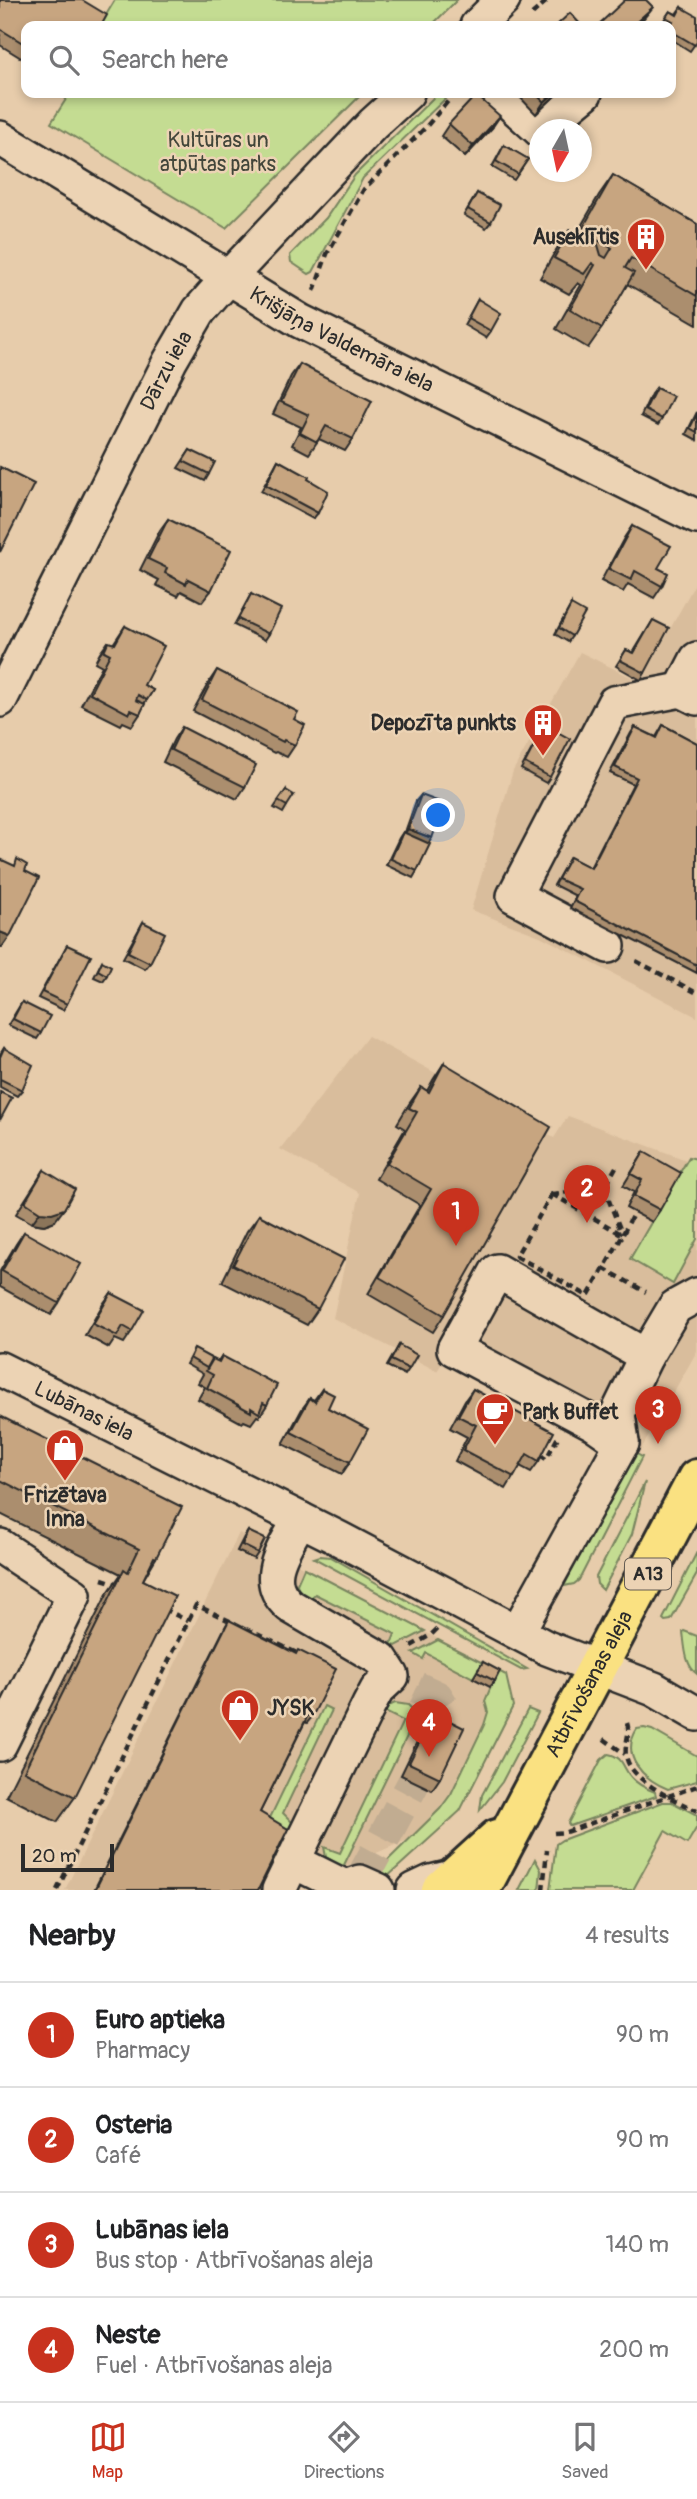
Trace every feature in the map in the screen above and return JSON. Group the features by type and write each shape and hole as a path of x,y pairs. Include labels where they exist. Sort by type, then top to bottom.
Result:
{"main road":[{"name":"Atbrīvošanas aleja","path":"459,1885 517,1821 697,1479"}],"street":[{"path":"482,21 503,0"},
{"name":"Dārzu iela","path":"0,700 9,660 199,311 373,124 402,98"},
{"path":"505,98 529,120"},
{"path":"553,119 579,98"},
{"name":"Krišjāņa Valdemāra iela","path":"0,138 300,321 697,517"},
{"path":"608,946 514,896 614,703 689,694 697,659"},
{"path":"622,1443 595,1424 454,1349 497,1271 646,1356"},
{"path":"518,1631 622,1443 618,1413 646,1356 686,1301"},
{"name":"Lubānas iela","path":"0,1369 300,1519 547,1648 654,1689 697,1714"},
{"path":"300,1519 276,1567 275,1586 290,1606 381,1659 392,1676 377,1690 369,1705 286,1876 357,1887"},
{"path":"0,1546 74,1595 0,1744"},
{"path":"414,1890 430,1882 459,1885"}],"path":[{"path":"314,292 327,254 364,189 451,98"},
{"path":"608,946 697,993"},
{"path":"604,1188 616,1167"},
{"path":"552,1194 604,1188"},
{"path":"604,1188 623,1234"},
{"path":"552,1194 623,1234"},
{"path":"552,1194 516,1256 588,1296 634,1212"},
{"path":"603,1268 686,1301"},
{"path":"154,1604 188,1621"},
{"path":"57,1890 196,1605 303,1656"},
{"path":"407,1648 437,1629"},
{"path":"625,1754 630,1730 627,1723"},
{"path":"604,1739 625,1754 639,1777 697,1811"},
{"path":"554,1833 566,1832 697,1786"},
{"path":"543,1890 548,1850"}],"shaded area":[{"path":"697,580 697,1017 540,936 471,910 513,771 580,652 641,682"},
{"path":"368,1036 554,1138 568,1116 697,1164 697,1351 639,1453 445,1359 437,1371 333,1318 360,1193 280,1149"},
{"path":"239,1533 506,1675 513,1706 460,1811 452,1821 303,1884 299,1890 65,1890"}],"green space":[{"path":"115,0 457,0 436,21 102,21"},
{"name":"Kultūras un atpūtas parks","path":"67,98 358,98 226,228 51,123"},
{"path":"433,98 446,98 363,178 313,272 309,274 291,262 290,255 326,218 355,175"},
{"path":"689,1157 697,1159 697,1239 673,1284 630,1259"},
{"path":"633,1452 642,1457 579,1580 564,1586"},
{"path":"645,1482 632,1534 603,1590 597,1584 596,1577"},
{"path":"697,1552 697,1574 671,1620 665,1621 663,1619"},
{"path":"331,1557 527,1669 521,1670 314,1558"},
{"path":"304,1568 425,1631 396,1646 391,1644 395,1634 315,1594 309,1600 300,1595 297,1584"},
{"path":"684,1631 697,1636 697,1674 688,1661"},
{"path":"438,1640 506,1675 513,1706 460,1811 386,1878 382,1873 383,1865 440,1809 451,1794 488,1712 485,1701 495,1677 478,1669 473,1678 426,1653 423,1659 413,1653"},
{"path":"395,1703 408,1705 413,1710 412,1726 343,1867 326,1857 324,1847 340,1853 403,1721 385,1712"},
{"path":"324,1706 332,1710 283,1813 293,1823 282,1830 268,1822"},
{"path":"528,1709 538,1713 502,1782 480,1810 482,1795"},
{"path":"644,1728 697,1756 697,1781 668,1789 643,1773 631,1748 637,1729"},
{"path":"608,1754 617,1757 633,1780 655,1792 656,1796 570,1826 568,1823 601,1760"},
{"path":"663,1802 672,1802 697,1815 697,1827 687,1844 665,1831 633,1890 550,1890 556,1844"},
{"path":"535,1859 541,1870 539,1890 519,1890"}],"building":[{"path":"0,0 82,0 107,15 104,21 21,21 21,42 0,29"},
{"path":"625,0 646,0 653,7 638,21 602,21"},
{"path":"681,7 697,16 695,45 676,34 676,21 666,17 670,11 677,15"},
{"path":"570,13 577,21 561,21"},
{"path":"473,98 479,98 500,116 473,146 449,124"},
{"path":"504,145 528,159 518,174 496,161"},
{"name":"Auseklītis","path":"613,175 697,224 697,296 631,258 625,268 634,273 602,328 570,309 595,265 592,263 584,274 554,258 570,229 598,245 601,255 606,258 612,248 581,231"},
{"path":"477,193 500,205 491,222 468,209"},
{"path":"478,299 501,313 491,331 468,318"},
{"path":"300,364 372,401 353,439 326,426 317,442 300,433 309,415 281,402"},
{"path":"656,388 673,396 662,419 645,410"},
{"path":"697,414 697,432 690,428"},
{"path":"190,450 215,462 209,474 183,461"},
{"path":"278,460 328,491 318,513 266,485"},
{"path":"0,467 34,484 0,552"},
{"path":"168,519 231,550 211,591 188,579 186,584 165,573 167,568 148,559"},
{"path":"632,526 671,546 658,568 668,573 662,586 635,571 631,580 609,569"},
{"path":"251,594 281,609 269,634 238,619"},
{"path":"571,605 585,613 572,636 559,628"},
{"path":"653,620 669,628 645,673 620,660 626,650 634,653"},
{"path":"125,626 164,646 144,685 153,690 147,700 138,695 136,700 145,704 140,714 131,710 129,714 90,693 110,654 104,651 108,642 115,644"},
{"path":"217,670 298,712 294,719 305,725 295,745 284,740 283,742 202,700"},
{"name":"Depozīta punkts","path":"545,725 570,739 550,777 525,763"},
{"path":"663,725 697,743 697,965 574,901 580,889 558,879 570,857 591,868 637,778 615,767 635,727 657,738"},
{"path":"182,727 256,765 245,787 171,750"},
{"path":"286,790 294,795 287,806 278,801"},
{"path":"421,795 445,804 432,838 408,829"},
{"path":"403,832 430,844 417,871 391,859"},
{"path":"0,859 15,866 17,859 27,865 25,871 39,878 10,936 0,932"},
{"path":"143,922 165,933 150,963 128,952"},
{"path":"67,945 91,956 67,1004 42,992"},
{"path":"102,961 111,966 107,975 98,970"},
{"path":"22,1002 50,1016 41,1033 13,1019"},
{"path":"4,1048 33,1065 22,1090 0,1079 0,1057"},
{"path":"444,1063 551,1127 444,1315 379,1277 431,1189 387,1163 417,1112 409,1108 421,1087 429,1092"},
{"path":"0,1092 12,1098 0,1120"},
{"path":"644,1152 681,1173 660,1210 634,1196 642,1180 631,1174"},
{"path":"44,1170 75,1189 64,1209 52,1213 40,1212 25,1202"},
{"path":"259,1215 344,1259 318,1309 233,1265"},
{"path":"24,1232 81,1264 59,1303 2,1271"},
{"path":"111,1293 144,1310 132,1331 123,1326 117,1336 93,1324"},
{"path":"399,1345 417,1355 409,1369 391,1360"},
{"path":"194,1349 212,1359 207,1368 190,1358"},
{"path":"222,1356 277,1385 267,1405 263,1403 259,1413 251,1408 251,1412 207,1388 213,1375 206,1371 213,1359 219,1362"},
{"path":"322,1389 334,1395 328,1408 368,1429 350,1462 291,1432 310,1398 315,1402"},
{"path":"473,1389 554,1432 539,1461 527,1454 514,1477 463,1450 476,1425 458,1416"},
{"path":"0,1416 182,1507 143,1580 175,1596 75,1797 24,1771 124,1569 128,1572 139,1549 0,1480"},
{"path":"248,1531 265,1539 258,1553 242,1545"},
{"path":"229,1620 296,1654 298,1650 336,1669 312,1717 308,1715 260,1812 288,1829 258,1890 95,1890"},
{"path":"483,1662 500,1671 495,1681 477,1672"},
{"path":"434,1713 464,1728 440,1778 409,1763"}],"tunnel":[{"path":"360,1882 449,1717 437,1697 392,1676"}],"place":[{"name":"Auseklītis","path":"646,271"},
{"name":"Depozīta punkts","path":"543,757"},
{"name":"Osteria","path":"587,1223"},
{"name":"Euro aptieka","path":"456,1246"},
{"name":"Lubānas iela","path":"658,1444"},
{"name":"Park Buffet","path":"495,1446"},
{"name":"Frizētava Inna","path":"65,1482"},
{"name":"JYSK","path":"240,1742"},
{"name":"Neste","path":"429,1757"}]}
